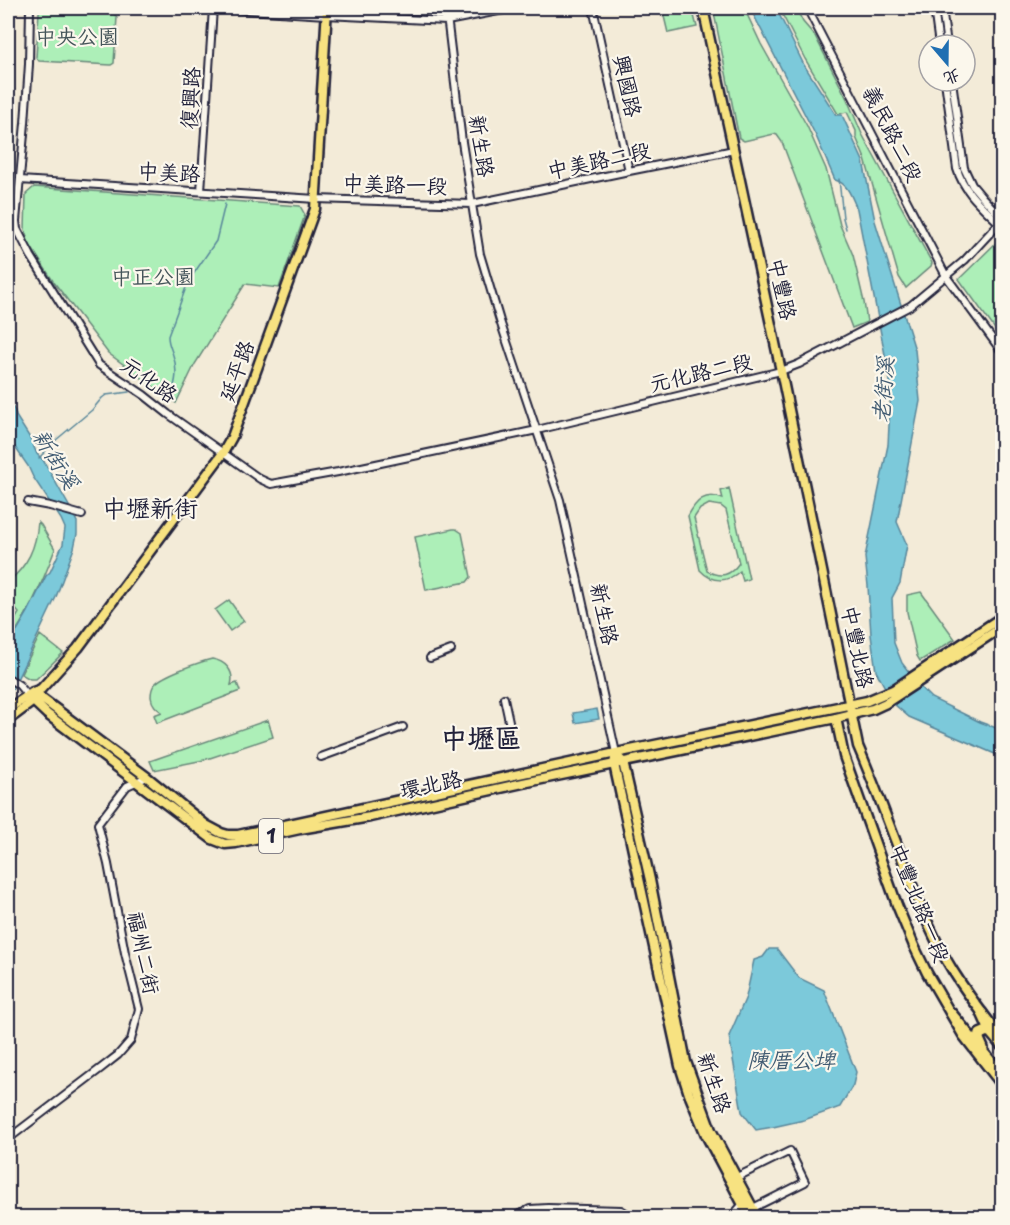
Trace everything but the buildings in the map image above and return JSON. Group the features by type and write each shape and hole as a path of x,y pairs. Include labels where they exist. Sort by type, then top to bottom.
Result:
{"highway":[{"path":"951,1013 1002,1075"},
{"path":"982,1013 991,1033 1002,1046"},
{"path":"991,1033 984,1032 980,1034 979,1039 1002,1075"}],"main road":[{"name":"中豐路","path":"703,8 824,578"},
{"name":"延平路","path":"8,720 78,648 223,453 232,437 315,209 326,11"},
{"name":"中豐北路","path":"824,578 850,704 836,718"},
{"name":"1","path":"936,665 1002,617"},
{"name":"1","path":"883,699 892,690 1002,627"},
{"name":"延平路","path":"8,709 33,694"},
{"name":"環北路","path":"33,694 147,777 206,825 228,835 422,800 522,778 616,753 883,699"},
{"name":"環北路","path":"33,694 47,714 212,839 225,844 370,817 422,800"},
{"name":"環北路","path":"522,778 619,763 836,718 873,709 883,699"},
{"name":"中豐北路一段","path":"850,704 858,746 876,787 919,904 953,970 1002,1038"},
{"name":"中豐北路一段","path":"836,718 844,756 897,905 927,973 963,1035 1002,1085"},
{"name":"新生路","path":"616,753 650,880 686,1062 711,1130 733,1178 758,1218"},
{"path":"733,1178 750,1218"}],"street":[{"name":"元化路","path":"30,8 29,64 17,229 31,256 99,365 144,394 168,414 260,479 272,484 537,430"},
{"path":"214,8 326,11 447,21 514,8"},
{"name":"復興路","path":"201,191 214,8"},
{"name":"新生路","path":"446,8 461,132 480,254 560,500 616,753"},
{"name":"興國路","path":"593,8 629,171"},
{"name":"義民路二段","path":"807,8 946,276 1002,352"},
{"path":"934,8 937,33"},
{"path":"942,8 945,33"},
{"path":"947,93 957,169 961,181 974,198 1001,220"},
{"path":"954,93 964,168 972,185 1001,220"},
{"name":"中美路二段","path":"472,204 734,150"},
{"name":"中美路","path":"20,180 316,199"},
{"name":"中美路一段","path":"316,199 472,204"},
{"path":"946,276 965,260 1001,220"},
{"name":"元化路二段","path":"537,430 781,371 799,364 910,306 946,276"},
{"path":"28,502 82,515"},
{"path":"430,658 451,650"},
{"path":"8,678 33,694"},
{"path":"504,698 510,726"},
{"path":"321,757 403,727"},
{"path":"136,782 147,777"},
{"name":"福州二街","path":"8,1139 118,1055 131,1040 139,1009 98,824 127,786 136,782"},
{"path":"733,1178 790,1151 806,1182 753,1208"},
{"path":"733,1218 743,1204"},
{"path":"513,1218 528,1214 530,1209 548,1208 621,1210 634,1218"}],"green space":[{"path":"662,8 692,8 697,27 668,33"},
{"path":"713,8 744,8 761,44 807,126 826,169 840,225 853,255 867,322 852,328 782,142 774,134 744,141 739,138"},
{"path":"779,8 796,8 803,22 815,36 862,134 932,263 906,288 899,277 856,131 847,112 838,114 805,59"},
{"name":"中央公園","path":"42,9 114,14 117,17 114,63 111,65 39,61 36,57 39,12"},
{"name":"中正公園","path":"34,187 300,206 305,215 279,288 245,284 195,364 176,403 108,353 53,281 28,242 25,229 26,194"},
{"path":"1002,237 1002,339 959,279"},
{"path":"729,488 749,579 743,581 740,571 730,578 720,580 709,577 700,570 688,516 694,506 706,497 723,499 721,491","holes":["709,504 721,506 726,510 739,563 729,573 717,575 707,571 694,518 700,509"]},
{"path":"38,522 55,549 34,598 8,643 8,631 19,613 8,600 8,582 21,569 30,555"},
{"path":"453,529 462,533 471,577 467,582 426,590 415,537"},
{"path":"921,592 955,639 920,661 907,612 907,595"},
{"path":"229,600 244,621 230,631 215,610"},
{"path":"40,635 63,653 36,679 30,679 21,674"},
{"path":"212,659 228,667 232,675 231,685 237,683 240,691 157,723 154,715 162,712 155,706 151,697 155,684 173,673"},
{"path":"268,720 273,737 204,760 154,770 150,761"}],"water":[{"path":"750,8 776,8 804,65 836,115 842,115 863,161 875,221 915,350 920,401 897,522 907,545 900,583 892,598 894,643 902,663 931,698 1002,730 1002,757 909,717 894,704 876,671 865,557 888,445 891,386 857,209 843,184 835,180 816,136"},
{"name":"新街溪","path":"8,399 37,454 43,460 69,506 77,522 77,534 56,597 12,690 8,694 8,646 50,572 63,544 65,528 8,437"},
{"path":"597,709 599,719 575,723 573,713"},
{"name":"陳厝公埤","path":"769,949 777,949 799,978 824,990 856,1072 853,1085 840,1107 804,1120 756,1130 742,1112 729,1036 746,997 754,960 763,957"}],"waterway":[{"path":"839,179 846,229"},
{"path":"168,403 176,373 168,336 188,282 216,241 225,204"},
{"path":"39,458 106,395 129,392"}],"district":[{"name":"中壢新街","path":"150,509"},
{"name":"中壢區","path":"481,739"}],"water label":[{"name":"老街溪","path":"883,390"}]}
